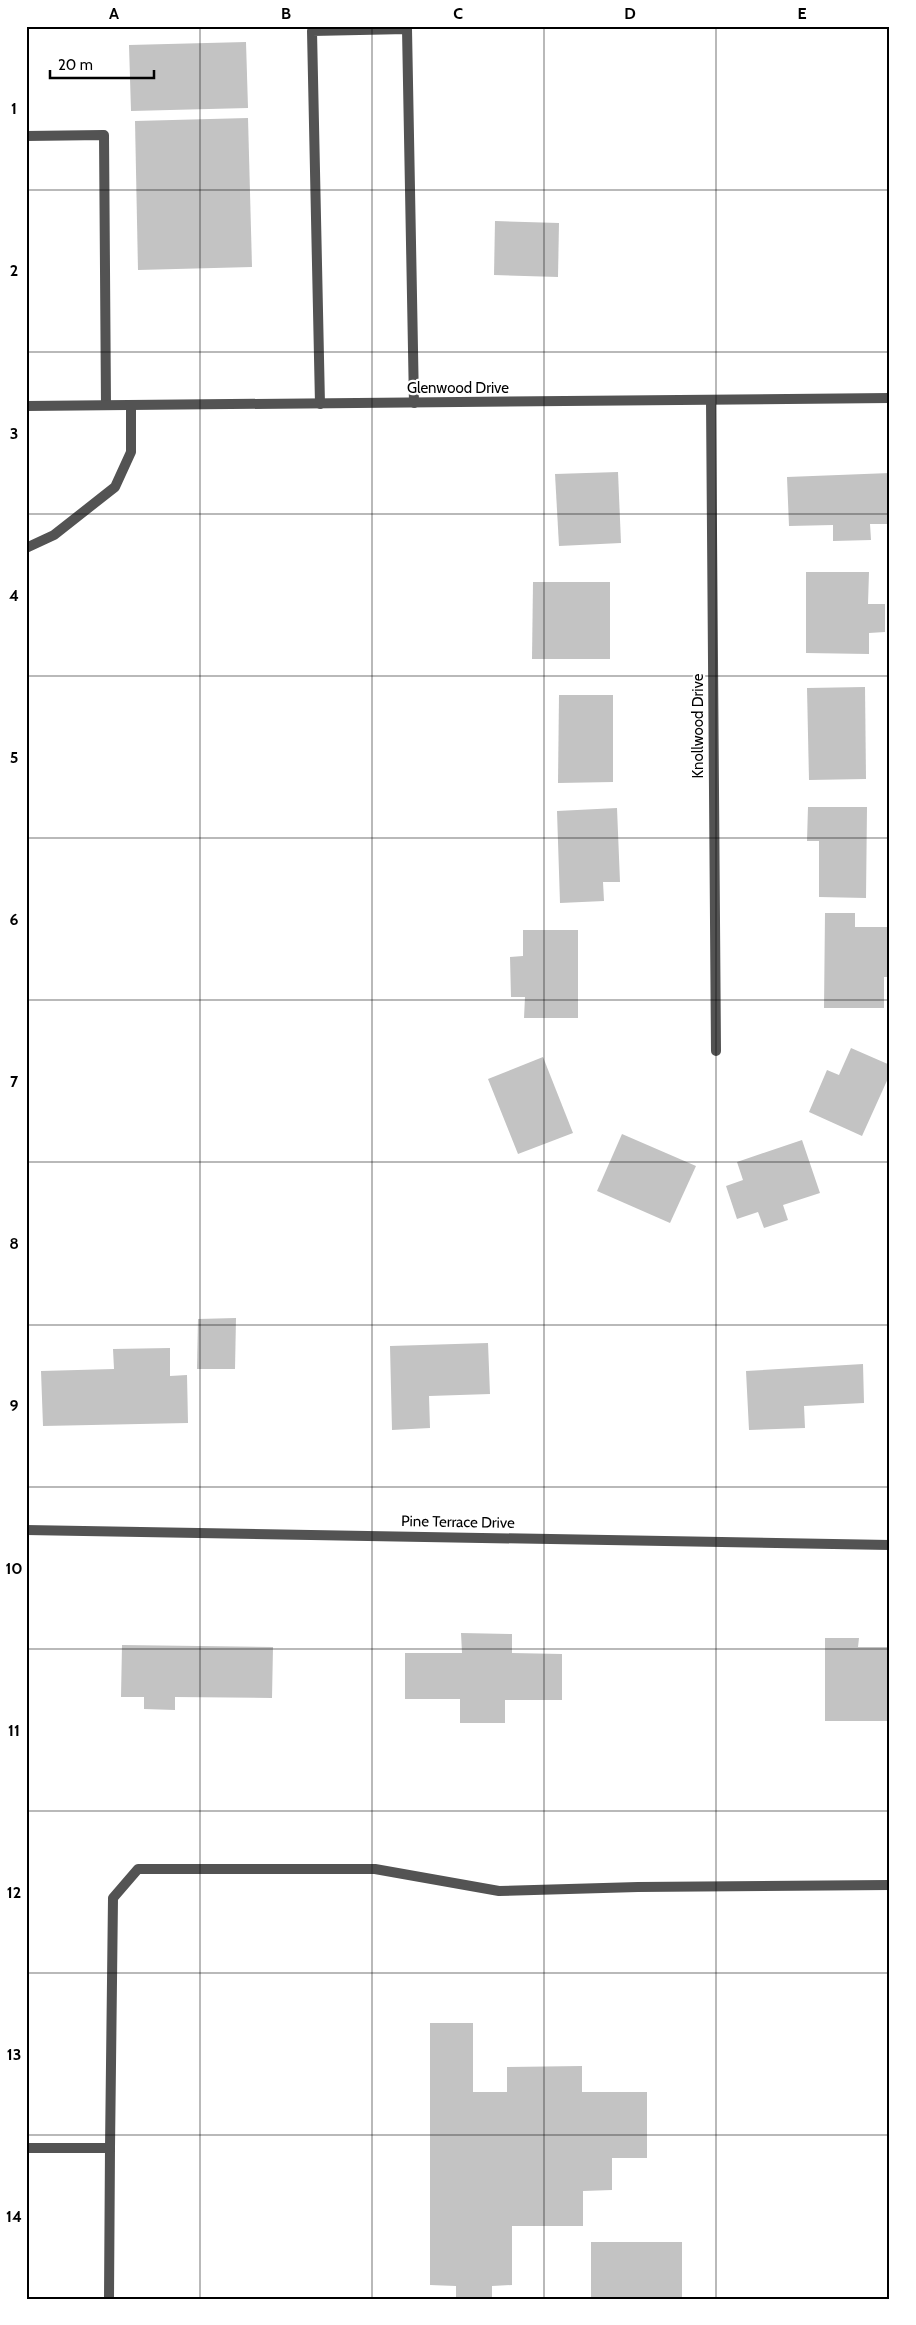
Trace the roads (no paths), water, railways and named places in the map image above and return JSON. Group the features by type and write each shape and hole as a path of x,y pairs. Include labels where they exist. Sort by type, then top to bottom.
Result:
{"street":[{"path":"320,404 312,31 407,29 414,403"},
{"path":"26,136 104,135 106,405"},
{"name":"Glenwood Drive","path":"26,406 890,398"},
{"name":"Knollwood Drive","path":"711,400 716,1051"},
{"path":"26,548 54,535 115,487 131,452 131,406"},
{"name":"Pine Terrace Drive","path":"26,1530 890,1544"},
{"path":"109,2299 113,1898 138,1869 375,1869 499,1891 638,1887 890,1885"},
{"path":"26,2148 110,2148"}]}
